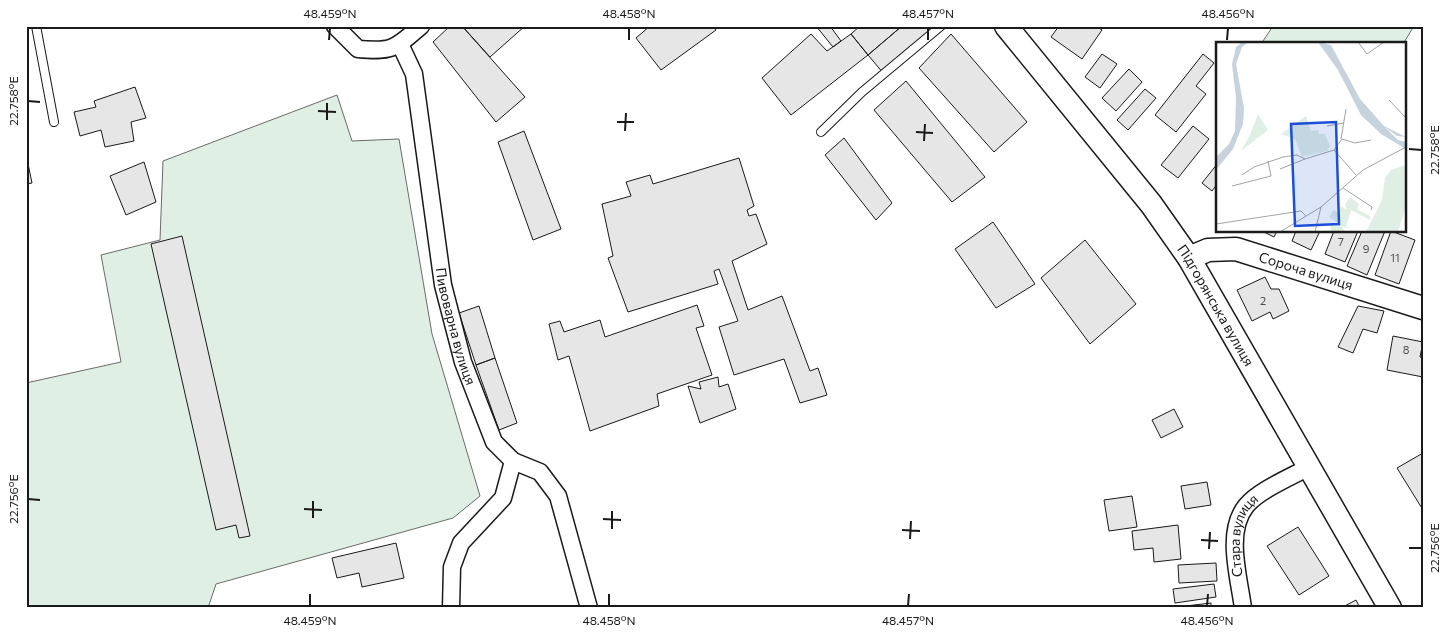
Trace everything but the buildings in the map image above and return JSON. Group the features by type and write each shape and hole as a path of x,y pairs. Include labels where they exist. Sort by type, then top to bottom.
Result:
{"main road":[{"name":"Підгорянська вулиця","path":"1006,26 1151,204 1189,258 1390,608"},
{"name":"Сороча вулиця","path":"1189,258 1208,250 1236,249 1423,308"}],"street":[{"path":"336,26 358,49 384,51 400,44 421,26"},
{"name":"Пивоварна вулиця","path":"400,44 414,74 444,284 463,362 494,442 513,461"},
{"path":"451,608 452,567 461,543 503,498 513,461 540,472 558,496 589,608"},
{"name":"Стара вулиця","path":"1243,608 1235,541 1238,520 1246,506 1258,496 1309,467"}],"lane":[{"path":"36,26 54,122"},
{"path":"822,132 862,92 941,26"}],"green space":[{"path":"1273,26 1414,26 1404,42 1262,42"},
{"path":"337,95 352,141 399,139 432,334 480,496 453,518 216,584 208,608 26,608 26,383 121,362 101,255 160,240 163,161"}]}
